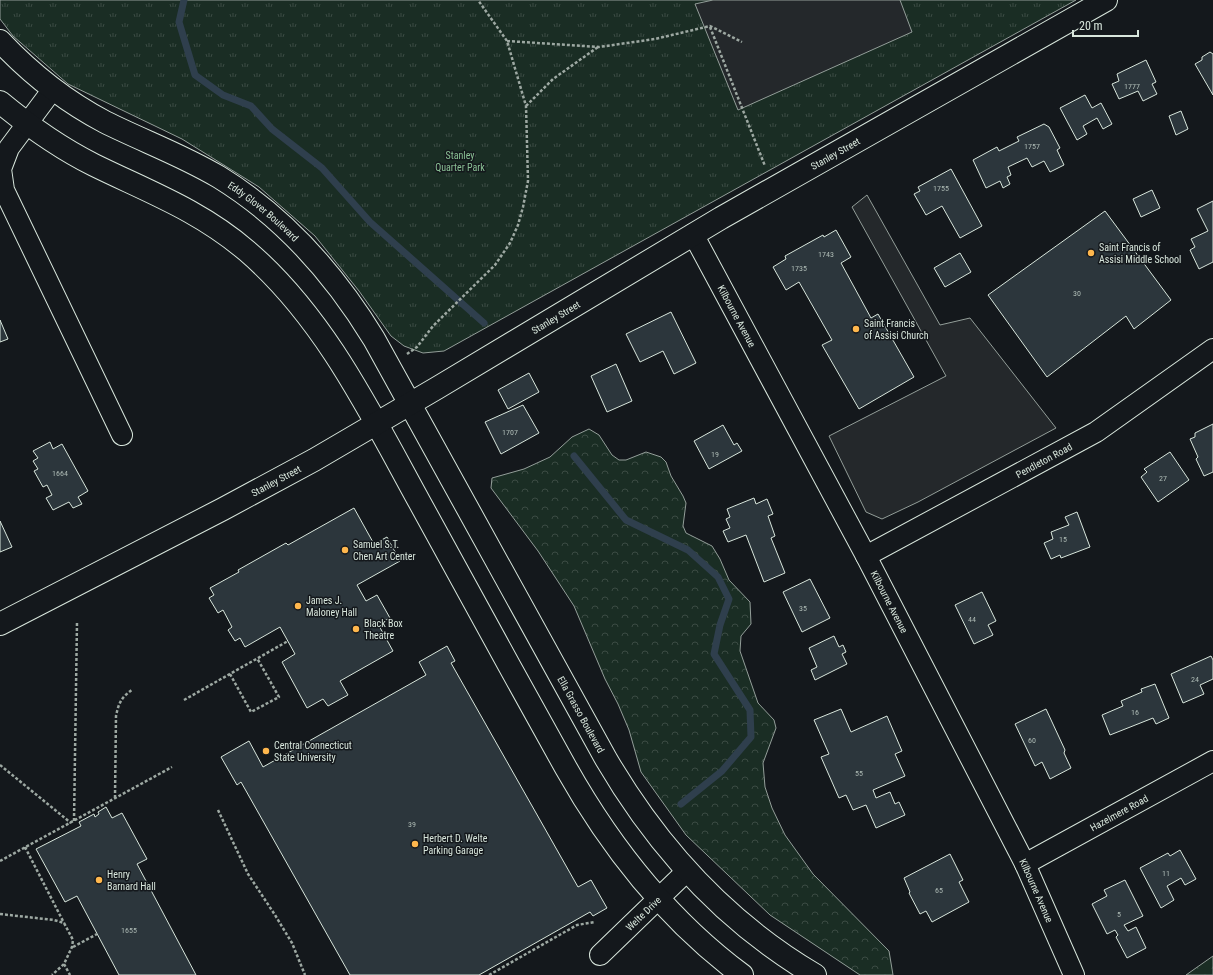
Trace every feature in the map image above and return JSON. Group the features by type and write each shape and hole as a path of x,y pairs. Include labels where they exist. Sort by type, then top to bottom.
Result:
{"main road":[{"name":"Stanley Street","path":"0,624 224,509 318,458 693,234 1106,0"},
{"name":"Eddy Glover Boulevard","path":"0,41 31,72 69,101 105,122 175,153 220,178 257,204 285,228 318,262 342,291 374,339 410,404"},
{"path":"0,102 46,138 87,162 187,209 217,228 248,252 287,291 315,324 348,376 582,796 611,841 658,899 697,938 742,975"},
{"name":"Ella Grasso Boulevard","path":"410,404 612,771 657,837 686,871 750,931 815,975"}],"street":[{"path":"53,89 9,148 1,169 4,190 122,436"},
{"name":"Kilbourne Avenue","path":"693,234 866,556 1025,864 1074,975"},
{"name":"Pendleton Road","path":"866,556 1096,432 1213,349"},
{"name":"Hazelmere Road","path":"1025,864 1213,761"},
{"name":"Welte Drive","path":"600,955 686,871"}],"path":[{"path":"401,358 417,347 433,326 490,270 503,254 518,225 523,207 528,181 526,106 507,41 478,0"},
{"path":"507,41 599,47 655,39 710,26 742,42"},
{"path":"710,26 766,166"},
{"path":"526,106 553,79 599,47"},
{"path":"73,822 77,622"},
{"path":"184,700 288,641"},
{"path":"230,674 251,712 278,697 257,658"},
{"path":"115,799 116,716 118,703 125,695 133,690"},
{"path":"0,765 73,822"},
{"path":"0,861 172,767"},
{"path":"218,810 248,874 292,943 305,975"},
{"path":"25,847 73,940 72,947 64,964 52,975"},
{"path":"0,914 54,920 64,923"},
{"path":"489,975 577,925 595,922"},
{"path":"72,947 97,934"},
{"path":"64,964 70,975"}],"green space":[{"name":"Stanley Quarter Park","path":"0,0 1076,0 444,351 423,353 404,346 391,336 359,291 315,236 259,187 182,139 68,84 13,36 0,19"},
{"path":"589,429 599,435 612,455 619,460 626,460 646,452 661,457 666,462 671,476 686,503 683,526 686,533 712,546 720,559 729,580 750,602 751,624 741,636 740,651 758,703 774,720 776,728 763,763 765,787 772,808 785,835 813,874 889,951 893,975 860,975 770,915 686,835 641,772 629,730 605,679 574,606 538,551 491,488 492,478 524,469 550,457 572,437"},
{"path":"1213,956 1213,975 1186,975"}],"shaded area":[{"path":"713,0 900,0 912,32 738,110 695,4"},
{"path":"867,195 940,325 970,318 1056,428 918,502 882,519 866,512 829,436 946,376 852,207"}],"building":[{"path":"1210,52 1213,54 1213,95 1195,64 1202,60 1202,57"},
{"path":"1146,60 1156,82 1152,84 1157,94 1143,101 1138,91 1119,99 1112,84 1119,81 1117,74"},
{"path":"1085,95 1092,108 1101,103 1112,124 1103,129 1097,118 1083,126 1087,134 1077,140 1060,108"},
{"path":"1181,111 1188,129 1176,135 1169,116"},
{"path":"1044,124 1049,127 1060,148 1057,150 1064,165 1050,172 1044,161 1032,167 1027,158 1008,167 1011,175 1007,177 1010,184 1003,188 1000,181 986,188 973,160 997,147 999,151 1019,141 1017,137"},
{"path":"951,169 982,226 960,238 942,206 926,215 914,194 920,191 918,187"},
{"path":"1152,190 1160,208 1141,217 1133,199"},
{"path":"1213,201 1213,262 1199,269 1190,250 1195,247 1191,239 1208,231 1197,209"},
{"name":"Saint Francis of Assisi Middle School","path":"1105,211 1171,300 1134,329 1126,316 1047,377 988,295"},
{"name":"Saint Francis of Assisi Church","path":"836,230 851,257 841,263 871,318 878,314 914,377 859,409 822,345 832,340 799,282 786,290 773,267 786,259 785,256 823,235 824,237"},
{"path":"960,253 971,272 945,287 934,268"},
{"path":"671,312 696,363 674,374 663,351 640,362 626,334"},
{"path":"0,320 8,339 0,342"},
{"path":"616,364 632,401 607,412 591,376"},
{"path":"529,373 539,392 508,409 498,390"},
{"path":"523,405 539,433 501,454 485,422"},
{"path":"1213,424 1213,472 1204,476 1196,459 1198,457 1190,439 1195,437 1195,433"},
{"path":"723,425 734,445 737,443 742,451 709,469 694,441"},
{"path":"50,442 53,449 62,444 88,491 78,497 82,504 73,508 69,502 53,510 46,498 52,495 47,485 43,487 34,471 38,469 33,461 38,458 33,451"},
{"path":"1170,452 1189,480 1158,502 1141,477 1147,472 1144,469"},
{"path":"754,498 756,504 767,499 773,514 768,516 775,536 771,538 785,573 764,582 746,535 728,542 723,531 730,528 726,519 730,517 727,509"},
{"name":"James J. Maloney Hall","path":"354,508 374,544 387,537 400,561 357,585 366,601 377,595 390,618 378,624 393,651 340,681 348,695 328,706 323,699 307,708 282,662 295,654 280,627 245,647 240,638 235,641 228,630 232,627 223,610 218,613 209,598 214,595 210,588 239,572 238,570 286,543 288,545"},
{"path":"1077,512 1090,547 1061,558 1060,555 1051,559 1044,543 1053,539 1051,532 1069,525 1065,517"},
{"path":"0,521 12,547 0,552"},
{"path":"810,579 830,618 802,632 783,592"},
{"path":"982,592 996,621 988,625 993,635 974,644 955,605"},
{"path":"834,636 839,647 843,645 846,652 842,654 847,664 815,680 811,670 817,667 809,648"},
{"name":"Herbert D. Welte Parking Garage","path":"447,646 455,661 451,663 578,887 591,880 607,908 593,916 590,912 479,975 350,975 241,782 237,785 221,757 249,741 263,767 426,675 419,662"},
{"path":"1211,656 1213,660 1213,679 1200,685 1204,694 1183,703 1171,674"},
{"path":"1155,684 1169,718 1156,724 1153,718 1110,735 1102,715 1123,706 1121,701 1142,692 1141,689"},
{"path":"841,709 851,732 887,716 902,751 895,754 905,776 873,790 876,798 890,792 895,804 899,802 905,815 876,828 866,805 853,810 846,795 839,798 821,757 829,754 814,720"},
{"path":"1046,709 1065,750 1064,753 1071,768 1050,779 1042,762 1035,766 1015,724"},
{"name":"Henry Barnard Hall","path":"106,807 112,818 122,813 147,859 137,864 196,975 119,975 77,896 65,902 36,849 81,826 79,822 94,814 95,817 99,814 98,812"},
{"path":"1180,850 1196,879 1185,885 1181,878 1167,886 1174,900 1161,908 1140,868 1168,853 1170,856"},
{"path":"950,854 963,880 959,882 969,902 932,922 926,911 920,914 909,893 910,892 904,878"},
{"path":"1125,880 1143,916 1124,925 1128,931 1136,927 1146,948 1127,958 1116,937 1118,935 1115,930 1107,934 1092,904 1107,896 1104,890"}],"waterway":[{"path":"184,0 179,22 195,75 223,95 251,106 272,129 322,168 370,222 484,323"},
{"path":"574,456 626,520 688,550 718,577 729,599 720,625 714,654 750,710 751,737 722,771 681,804"}],"place":[{"name":"Saint Francis of Assisi Middle School","path":"1091,253"},
{"name":"Saint Francis of Assisi Church","path":"856,329"},
{"name":"Samuel S.T. Chen Art Center","path":"345,550"},
{"name":"James J. Maloney Hall","path":"298,606"},
{"name":"Black Box Theatre","path":"356,629"},
{"name":"Central Connecticut State University","path":"266,751"},
{"name":"Herbert D. Welte Parking Garage","path":"415,844"},
{"name":"Henry Barnard Hall","path":"99,880"}]}
